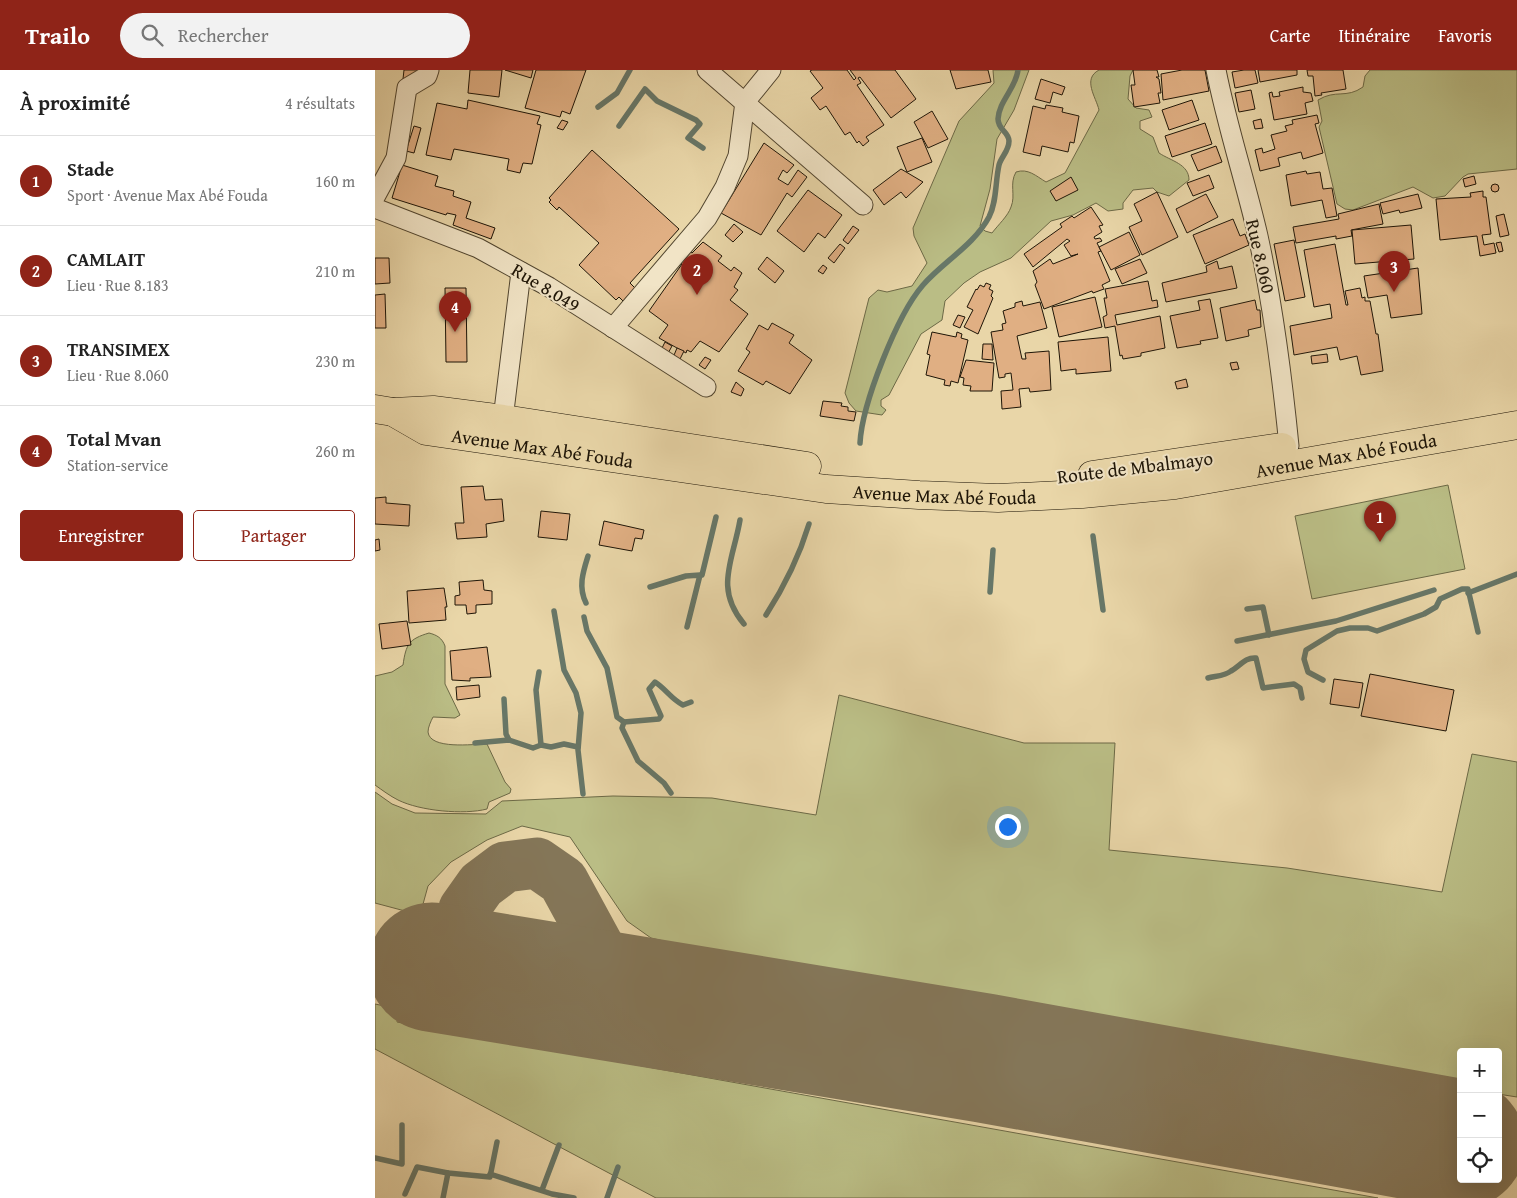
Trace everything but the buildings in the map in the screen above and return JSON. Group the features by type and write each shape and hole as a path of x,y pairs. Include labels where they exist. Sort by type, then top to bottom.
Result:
{"highway":[{"name":"Route de Mbalmayo","path":"384,410 433,410 503,419 826,469 994,479 1086,476 1176,464 1517,406"},
{"name":"Avenue Max Abé Fouda","path":"384,410 426,431 826,489 998,498 1082,494 1175,485 1517,425"}],"street":[{"path":"375,197 396,158 407,88 427,76 429,70"},
{"path":"707,70 863,205"},
{"path":"613,328 707,218 725,187 739,156 745,102 771,70"},
{"name":"Rue 8.060","path":"1216,70 1225,118 1257,235 1272,302 1289,446"},
{"name":"Rue 8.049","path":"375,208 478,248 613,328 706,387"},
{"path":"503,419 521,272"}],"green space":[{"path":"993,70 1029,70 1014,110 997,139 990,189 980,226 985,231 992,233 1010,210 1013,198 1013,181 1016,172 1028,172 1046,182 1065,173 1099,110 1091,88 1091,78 1099,70 1133,70 1130,76 1128,99 1136,108 1149,110 1152,117 1140,121 1140,129 1153,137 1159,153 1186,170 1189,180 1169,196 1157,192 1153,188 1133,190 1123,203 1123,209 1108,211 1096,203 1073,215 1051,221 1011,258 980,272 964,283 945,301 942,320 921,334 889,395 881,400 881,406 886,410 882,415 856,411 849,403 845,393 869,298 878,290 887,292 912,286 927,263 914,236 913,228 959,121 994,83"},
{"path":"1370,70 1517,70 1517,169 1468,174 1445,196 1433,198 1413,187 1353,210 1345,209 1337,204 1319,127 1322,121 1318,100 1330,95 1357,91 1363,87 1365,76"},
{"path":"1448,485 1465,569 1312,599 1295,516"},
{"path":"429,633 439,637 445,646 445,684 460,715 455,718 433,717 428,732 431,738 444,744 487,744 505,782 511,789 510,793 489,802 487,809 455,812 418,807 398,800 375,785 375,676 392,672 403,665 407,647 410,643"},
{"path":"839,695 1024,743 1115,743 1109,850 1287,868 1442,892 1472,754 1517,762 1517,1097 1502,1095 1502,1048 1457,1048 1457,1086 705,951 651,938 627,921 570,837 522,826 487,840 451,862 428,886 420,915 375,903 375,792 392,804 415,813 486,814 502,801 613,796 712,798 816,815"},
{"path":"375,1004 399,1009 397,1022 1378,1198 656,1198 375,1049"}],"waterway":[{"path":"598,107 617,93 630,70"},
{"path":"860,443 862,426 874,384 902,317 923,285 967,245 983,227 992,211 999,165 1008,148 1009,141 1009,138 998,123 999,112 1017,77 1018,70"},
{"path":"619,126 645,89 657,101 696,120 700,124 688,138 703,148"},
{"path":"702,575 716,517"},
{"path":"740,520 730,561 728,586 735,611 744,624"},
{"path":"766,615 791,571 809,524"},
{"path":"1093,536 1103,610"},
{"path":"990,592 993,550"},
{"path":"586,603 582,585 588,556"},
{"path":"1468,593 1517,574"},
{"path":"650,587 686,576 700,575 687,627"},
{"path":"1323,680 1308,672 1304,659 1306,650 1337,631 1350,628 1368,628 1377,631 1424,614 1436,607 1440,599 1462,589 1468,589 1478,632"},
{"path":"1237,641 1336,621 1434,590"},
{"path":"1247,609 1263,607 1269,635"},
{"path":"554,611 564,670 576,693 581,713 578,750 583,794"},
{"path":"584,617 587,631 607,668 617,717 624,722 659,719 661,716 649,689 655,682 683,705 691,702"},
{"path":"1208,678 1226,674 1246,660 1256,658 1263,688 1294,684 1300,688 1302,698"},
{"path":"539,672 536,690 541,745"},
{"path":"504,699 506,734 509,740"},
{"path":"624,722 622,728 638,761 664,783 671,793"},
{"path":"475,743 509,740 533,748 541,745 551,747 564,744 578,747"},
{"path":"375,1158 402,1164 402,1125"},
{"path":"405,1194 417,1167 448,1173 490,1177 497,1142"},
{"path":"542,1190 559,1145"},
{"path":"607,1198 618,1167"},
{"path":"443,1198 448,1173"},
{"path":"490,1174 552,1194 574,1198"}],"taxiway":[{"path":"596,994 542,1011 506,1007 473,983 462,943 464,909 481,885 505,867 537,863 563,881 606,960 649,995 691,1010"}],"runway":[{"path":"432,967 984,1058 1457,1143"}],"place":[{"name":"TRANSIMEX","path":"1394,292"},
{"name":"CAMLAIT","path":"697,295"},
{"name":"Total Mvan","path":"455,332"},
{"name":"Stade","path":"1380,542"}]}
